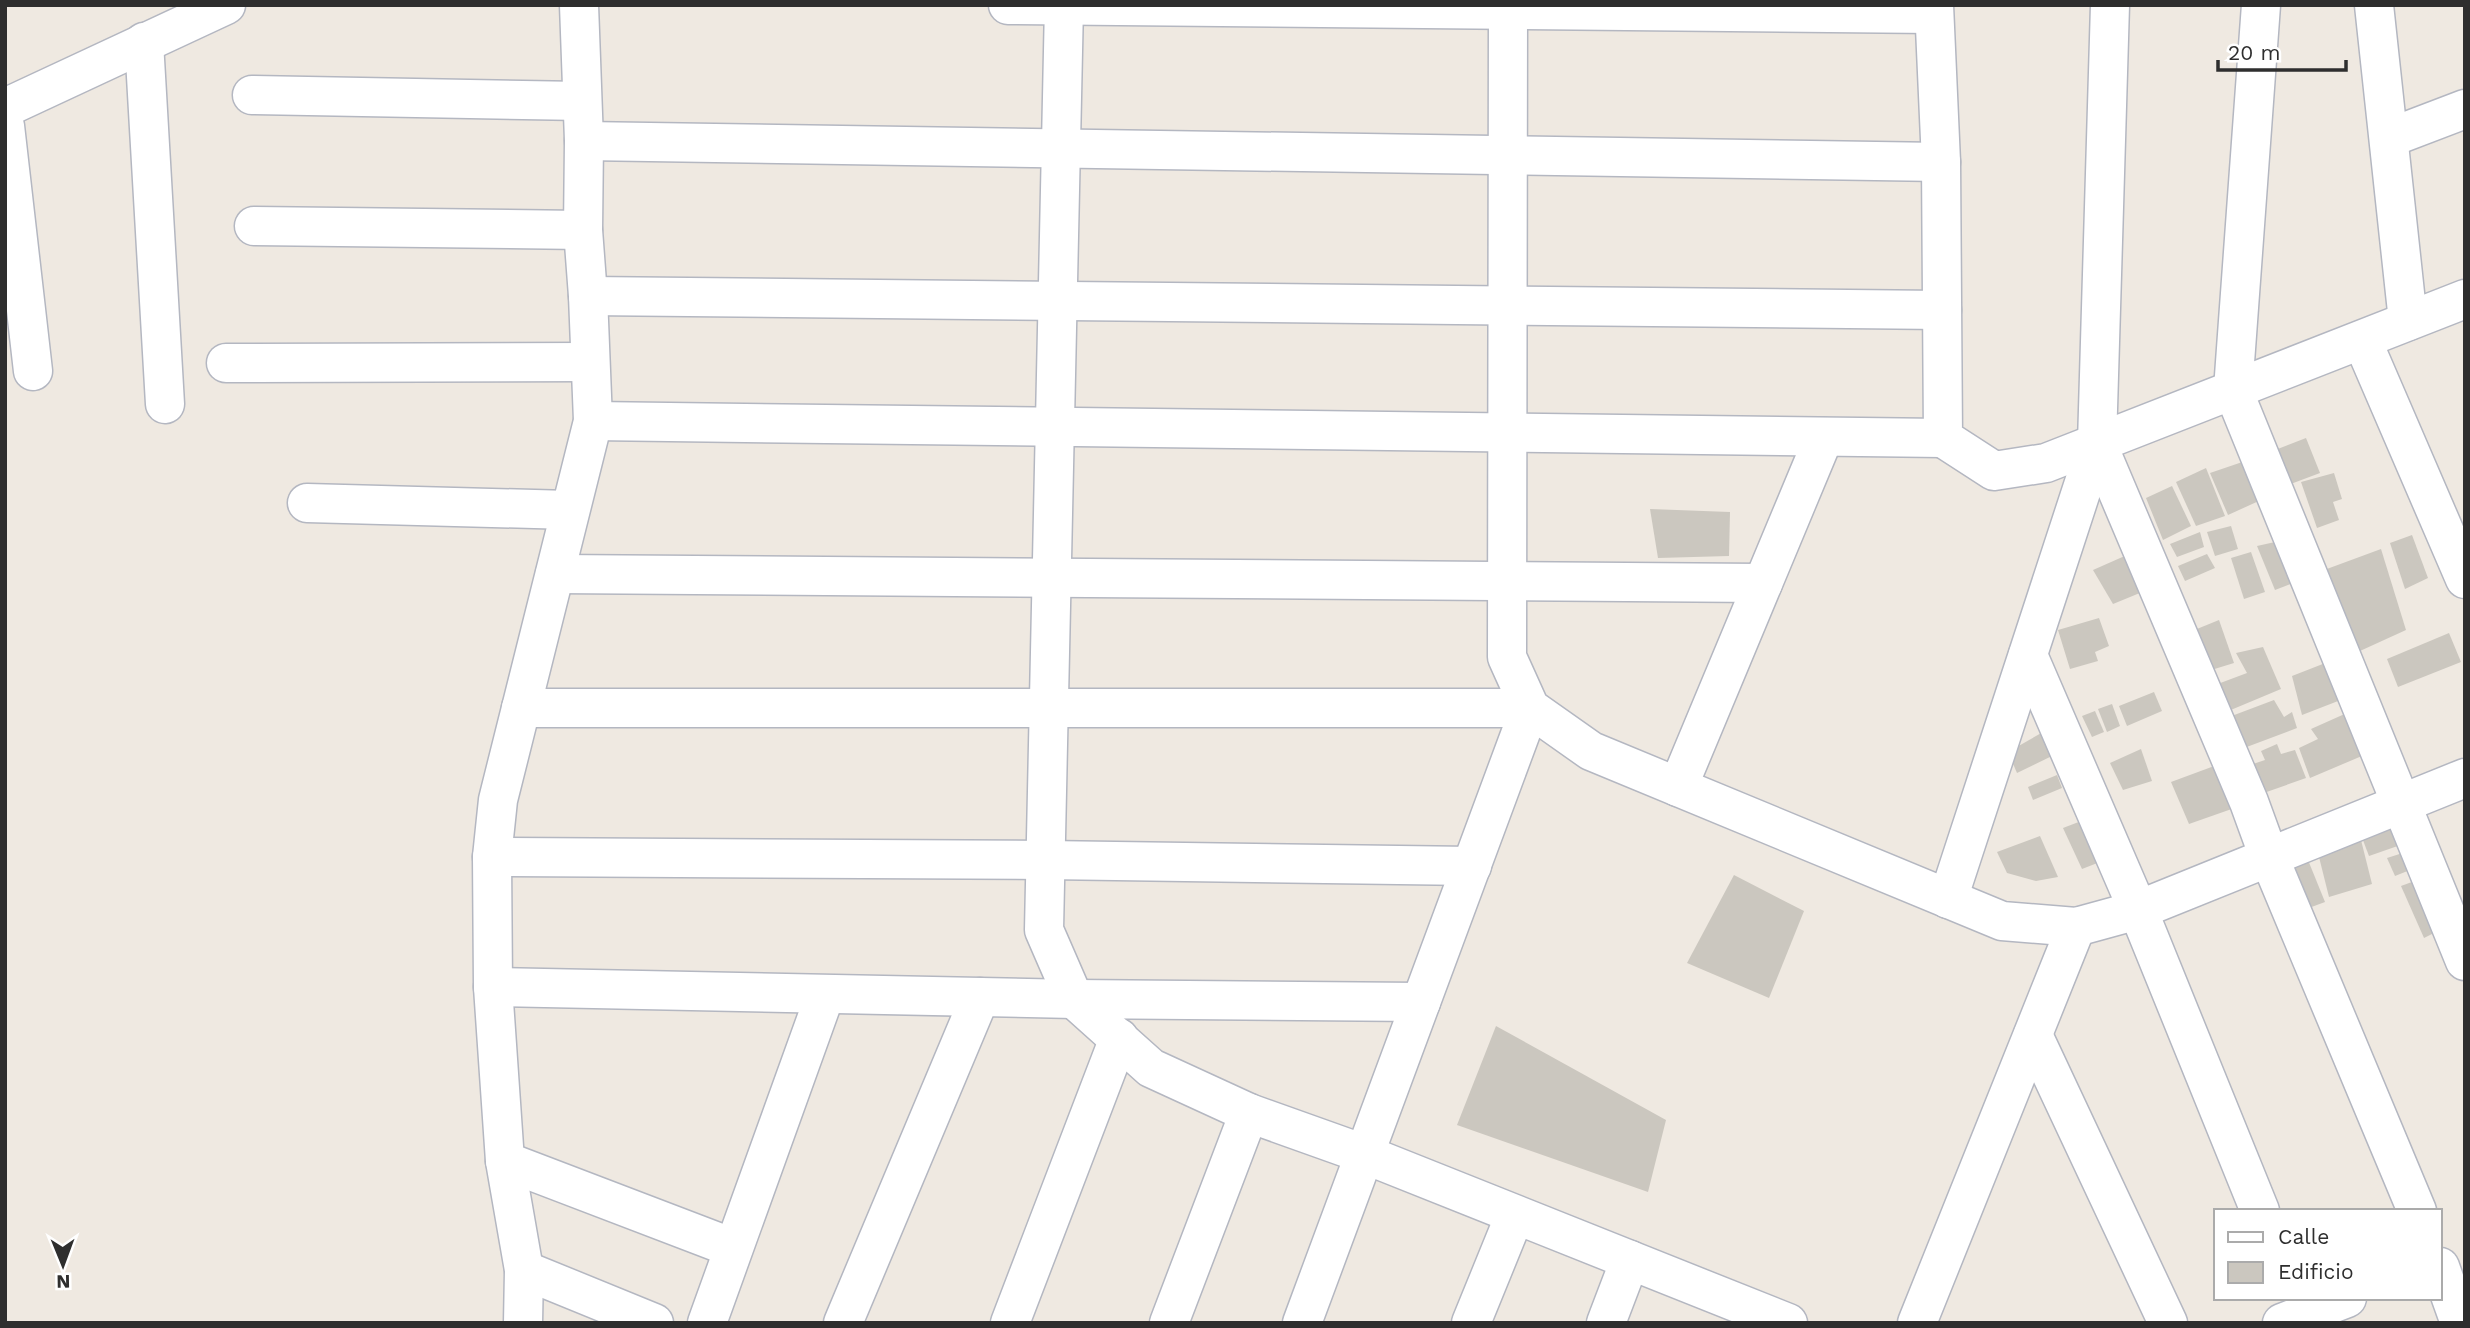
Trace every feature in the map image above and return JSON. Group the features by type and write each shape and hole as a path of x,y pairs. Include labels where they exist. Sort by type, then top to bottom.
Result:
{"street":[{"path":"5,108 226,5"},
{"path":"523,1323 524,1270 505,1161 493,987 492,857 498,800 593,421 583,230 584,141 579,5"},
{"path":"1008,5 1933,10 1941,162 1943,438"},
{"path":"1948,899 2097,443 2110,5"},
{"path":"2261,5 2233,390 2465,961"},
{"path":"2374,5 2408,321"},
{"path":"1064,6 1044,930 1074,999 1151,1068 1249,1113 1364,1154 1630,1260 1768,1319"},
{"path":"1508,8 1507,657 1530,708 1591,751 2002,921 2076,927 2138,910 2465,778"},
{"path":"144,42 166,404"},
{"path":"252,95 582,101"},
{"path":"2389,138 2465,109"},
{"path":"5,126 33,371"},
{"path":"584,141 1941,162"},
{"path":"254,226 583,230"},
{"path":"588,296 1942,310"},
{"path":"593,421 1943,438 1994,471 2046,463 2465,299"},
{"path":"2362,340 2465,579"},
{"path":"226,363 590,362"},
{"path":"1678,787 1824,437"},
{"path":"2097,443 2249,802 2269,857 2416,1209"},
{"path":"307,503 570,510"},
{"path":"555,574 1763,583"},
{"path":"2028,655 2138,910 2259,1209"},
{"path":"521,708 1530,708"},
{"path":"1302,1323 1530,708"},
{"path":"492,857 1472,866"},
{"path":"1917,1323 2076,927"},
{"path":"493,987 825,995 1421,1002"},
{"path":"707,1323 825,995"},
{"path":"843,1323 981,997"},
{"path":"2033,1035 2168,1323"},
{"path":"1010,1323 1119,1038"},
{"path":"1169,1323 1249,1113"},
{"path":"505,1161 733,1248"},
{"path":"1471,1323 1515,1215"},
{"path":"2442,1264 2465,1254"},
{"path":"1606,1323 1630,1260"},
{"path":"524,1270 654,1323"},
{"path":"2442,1271 2460,1323"},
{"path":"2296,1315 2341,1300"}],"building":[{"path":"2306,438 2320,473 2283,487 2270,452"},
{"path":"2257,457 2272,495 2228,515 2210,473"},
{"path":"2206,468 2225,516 2196,526 2176,482"},
{"path":"2334,473 2342,499 2333,502 2339,520 2317,528 2301,482"},
{"path":"2172,486 2191,526 2163,540 2146,498"},
{"path":"1650,509 1730,512 1729,556 1658,558"},
{"path":"2231,526 2238,549 2215,556 2207,532"},
{"path":"2200,532 2204,547 2177,557 2170,544"},
{"path":"2412,535 2428,578 2405,589 2390,543"},
{"path":"2284,540 2301,580 2275,590 2257,546"},
{"path":"2381,549 2406,630 2349,656 2316,573"},
{"path":"2136,551 2152,588 2113,604 2093,570"},
{"path":"2251,552 2265,592 2244,599 2231,558"},
{"path":"2207,554 2215,568 2185,581 2178,566"},
{"path":"2099,618 2109,646 2095,652 2098,661 2070,669 2058,630"},
{"path":"2219,620 2234,663 2208,671 2192,631"},
{"path":"2449,633 2461,662 2398,687 2387,659"},
{"path":"2263,647 2281,689 2226,712 2215,685 2247,673 2236,653"},
{"path":"2333,660 2351,696 2302,715 2292,676"},
{"path":"2154,692 2162,711 2127,726 2119,706"},
{"path":"2274,700 2284,717 2292,712 2297,728 2244,748 2229,717"},
{"path":"2112,704 2120,726 2107,732 2098,709"},
{"path":"2358,708 2376,750 2310,778 2299,748 2318,739 2311,729"},
{"path":"2095,711 2104,732 2092,737 2082,716"},
{"path":"2043,732 2054,755 2017,773 2008,752"},
{"path":"2277,744 2281,754 2295,750 2306,778 2258,795 2250,765 2265,760 2261,751"},
{"path":"2141,749 2152,781 2123,790 2110,763"},
{"path":"2225,762 2243,805 2189,824 2171,782"},
{"path":"2057,775 2062,788 2033,800 2028,787"},
{"path":"2089,818 2105,860 2082,869 2063,828"},
{"path":"2405,822 2412,841 2369,856 2361,835"},
{"path":"2040,836 2058,877 2036,881 2007,873 1997,852"},
{"path":"2361,840 2372,884 2329,897 2318,853"},
{"path":"2409,851 2415,868 2395,876 2387,858"},
{"path":"2308,860 2325,902 2298,912 2280,868"},
{"path":"1734,875 1804,911 1769,998 1687,963"},
{"path":"2420,879 2446,927 2424,938 2401,886"},
{"path":"1496,1026 1666,1120 1648,1192 1457,1125"}]}
